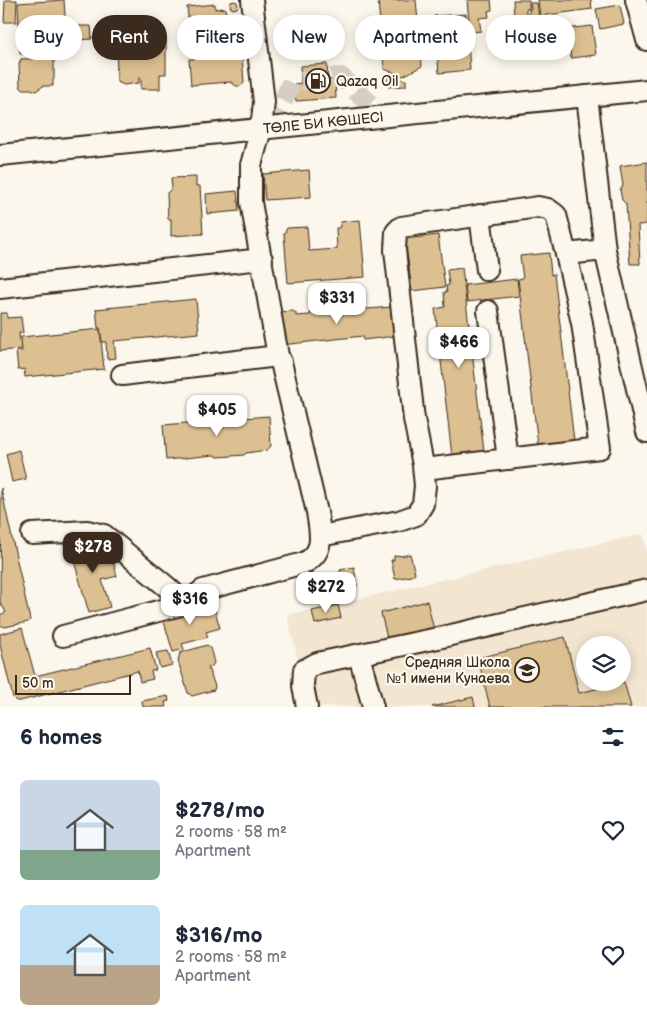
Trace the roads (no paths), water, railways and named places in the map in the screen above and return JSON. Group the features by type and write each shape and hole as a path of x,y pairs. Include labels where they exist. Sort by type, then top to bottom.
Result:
{"street":[{"path":"62,636 184,604 203,590 304,563 318,552 320,536 317,512 280,361 251,202 251,165 261,129 264,102 252,0"},
{"path":"636,0 647,40"},
{"name":"ТӨЛЕ БИ КӨШЕСІ","path":"0,155 647,90"},
{"path":"588,96 605,250 647,432"},
{"path":"320,536 399,521 416,515 423,504 424,469 414,419 394,239 396,232 401,226 538,207 548,209 556,216 582,323 600,448 424,469"},
{"path":"480,215 487,270"},
{"path":"566,254 605,250"},
{"path":"0,288 262,259"},
{"path":"488,311 508,459"},
{"path":"122,374 280,361"},
{"path":"167,382 280,361"},
{"path":"32,534 87,530 104,535 167,587 184,604"},
{"path":"307,707 302,686 304,670 317,663 438,638 647,590"},
{"path":"359,655 373,707"}],"tunnel":[{"path":"270,128 292,82 341,77 384,117"}],"place":[{"name":"Qazaq Oil","path":"318,81"},
{"name":"Средняя Школа №1 имени Кунаева","path":"527,670"}]}
